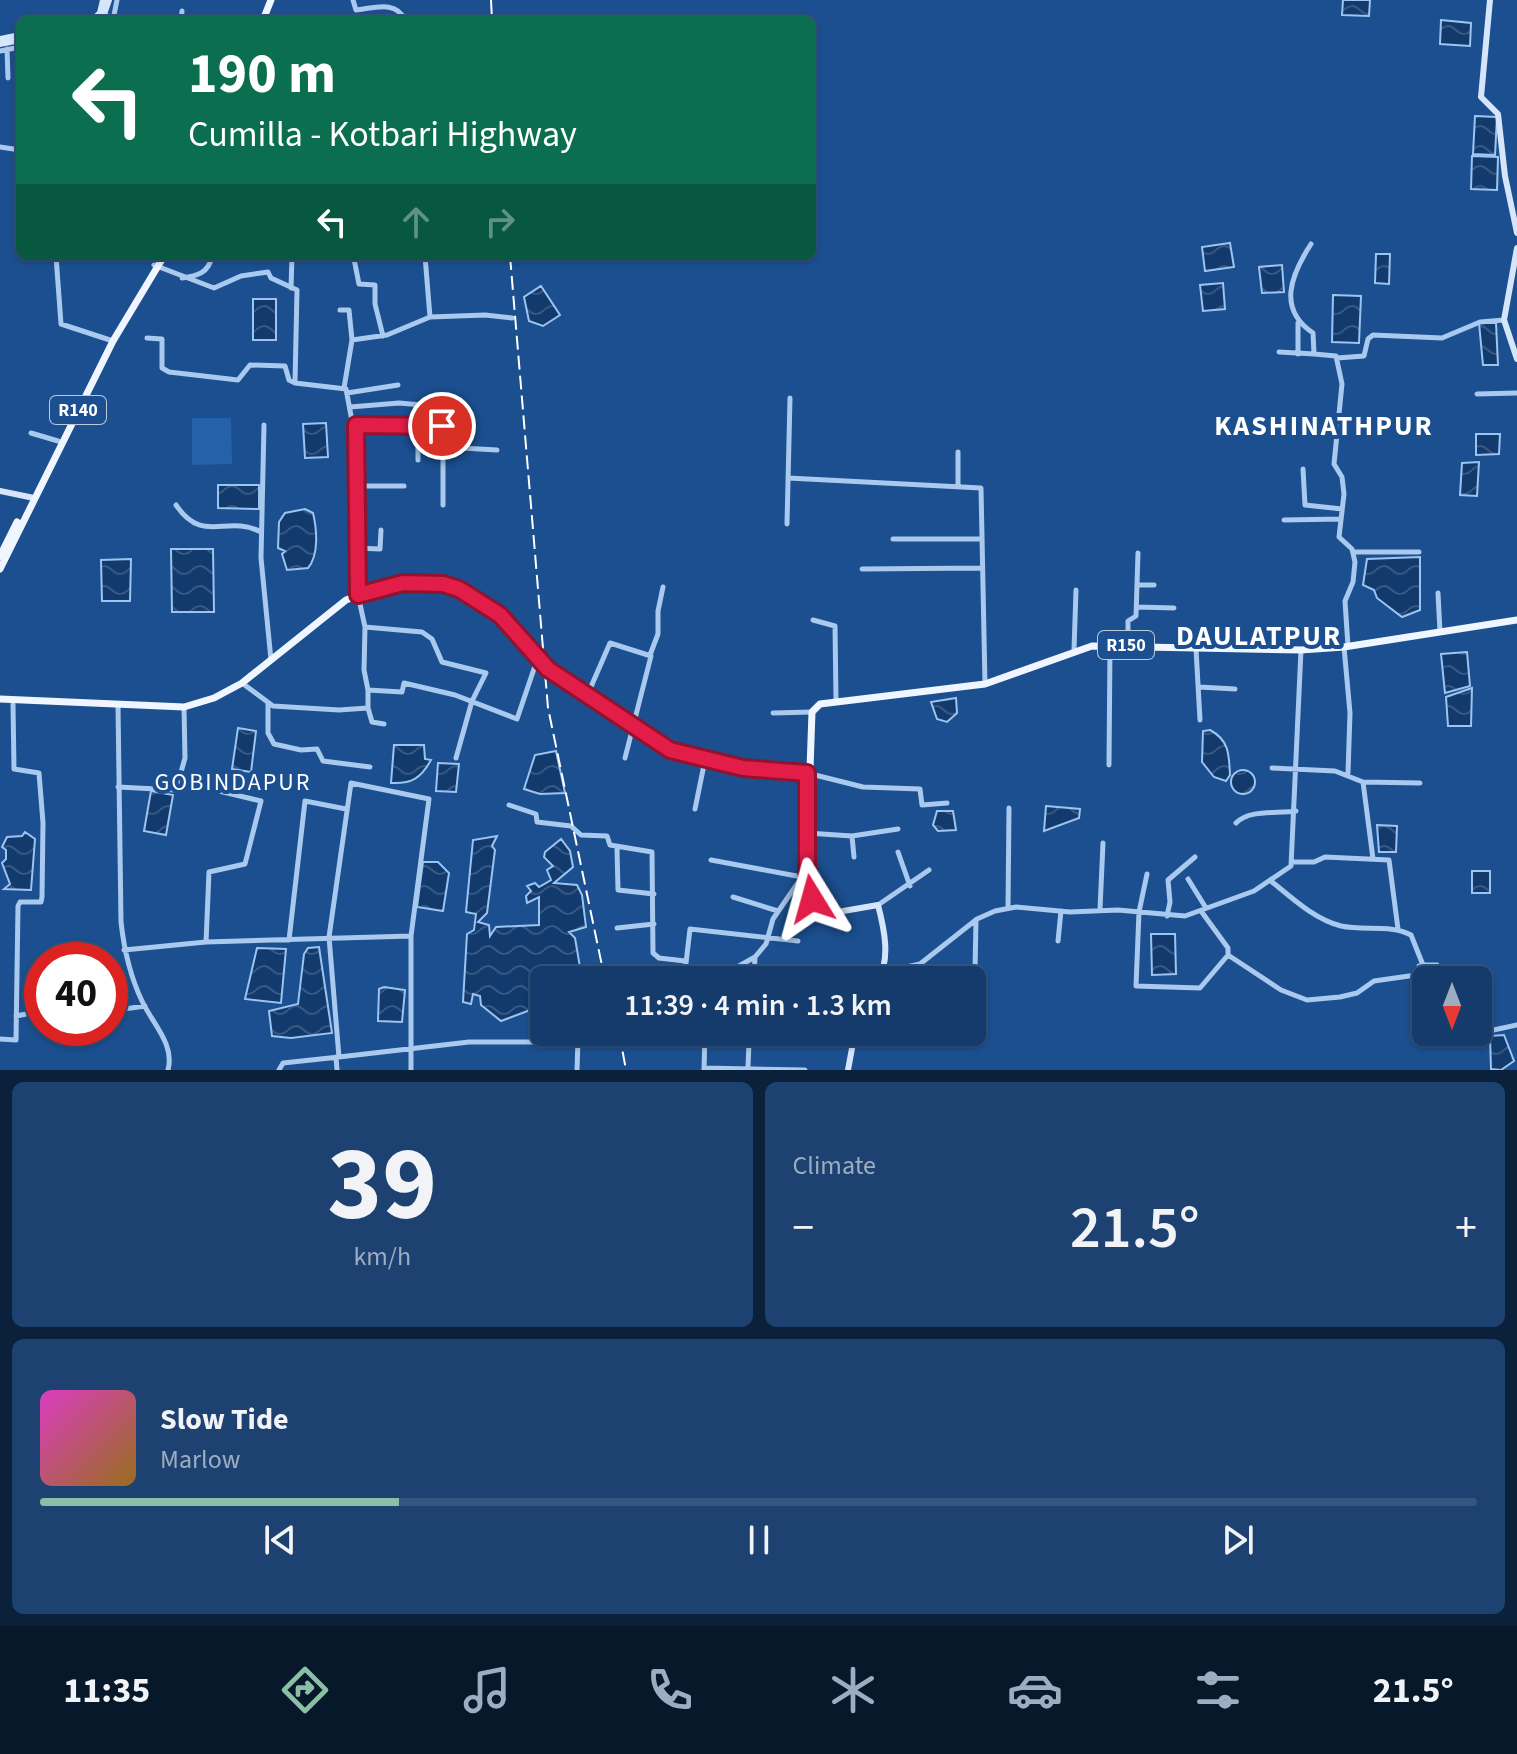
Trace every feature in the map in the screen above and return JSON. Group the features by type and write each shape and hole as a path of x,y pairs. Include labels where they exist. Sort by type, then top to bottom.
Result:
{"main road":[{"name":"R140","path":"0,569 58,441 111,340 160,260"},
{"name":"R140","path":"0,556 111,340"},
{"path":"0,702 184,707 214,698 242,683 333,609 358,595 403,583 443,584 459,589 500,615 537,660 586,697 670,750 705,760 780,773 807,773 812,712"},
{"name":"R150","path":"812,712 820,704 836,700 985,684 1074,650 1110,645 1301,650 1517,620"}],"street":[{"path":"103,16 106,0"},
{"path":"353,0 357,16"},
{"path":"1490,0 1481,97 1498,114 1505,176 1517,233"},
{"path":"356,10 389,5 401,11 403,16"},
{"path":"181,16 182,11"},
{"path":"2,46 8,78"},
{"path":"1298,354 1298,321 1288,294 1290,282 1311,244"},
{"path":"1517,248 1514,294 1504,320 1517,359"},
{"path":"56,260 61,324 111,340"},
{"path":"181,278 198,276 207,269 210,260"},
{"path":"291,288 292,260"},
{"path":"354,260 359,284 375,285 375,304 383,336"},
{"path":"425,260 430,317"},
{"path":"156,266 214,288 241,276 266,272 297,292 295,383"},
{"path":"340,310 349,310 352,340 346,390 356,425 355,548 358,595 365,627 368,708 372,722 384,724"},
{"path":"352,340 383,336 430,317 485,315 512,318"},
{"path":"1279,352 1337,358 1364,356 1368,339 1373,335 1442,338 1480,322 1504,320"},
{"path":"1298,321 1313,333 1314,354"},
{"path":"147,338 162,339 162,368 169,372 238,380 250,365 285,366 289,380 295,383 346,390 398,385"},
{"path":"1337,358 1342,384 1334,464 1342,477 1339,540 1353,552 1419,552"},
{"path":"1477,394 1517,393"},
{"path":"787,524 790,398"},
{"path":"350,407 399,403 444,407"},
{"path":"264,425 261,532 263,590 272,661"},
{"path":"356,425 443,427 443,505"},
{"path":"418,426 418,460"},
{"path":"31,433 58,441"},
{"path":"444,447 497,450"},
{"path":"958,452 958,486"},
{"path":"1303,469 1305,505 1342,509"},
{"path":"788,478 981,488 985,684"},
{"path":"356,486 404,486"},
{"path":"0,491 32,498"},
{"path":"176,505 192,524 202,528 243,526 261,532"},
{"path":"1284,520 1341,519"},
{"path":"355,548 380,549 381,530"},
{"path":"893,539 982,539"},
{"path":"1353,552 1354,578 1345,601 1350,700 1348,773 1351,778 1363,782 1420,783"},
{"path":"1128,645 1128,621 1136,616 1138,607 1138,553"},
{"path":"862,569 982,568"},
{"path":"1139,585 1154,585"},
{"path":"625,758 658,634 663,587"},
{"path":"1074,650 1076,590"},
{"path":"1438,593 1440,633"},
{"path":"1138,607 1174,608"},
{"path":"813,620 835,626 836,700"},
{"path":"365,627 422,632 432,639 442,662 483,671 486,677 472,701 456,758"},
{"path":"586,697 610,643 650,655"},
{"path":"1109,765 1110,645"},
{"path":"1196,649 1200,720"},
{"path":"1294,862 1301,650"},
{"path":"368,690 402,692 404,683 472,701 517,719 537,660"},
{"path":"242,683 268,704 339,710 368,708"},
{"path":"1199,687 1235,689"},
{"path":"0,1039 16,1040 18,906 20,902 41,902 43,823 39,773 14,769 19,703"},
{"path":"268,704 268,733 274,744 317,749 323,761 370,767"},
{"path":"118,705 124,942"},
{"path":"118,787 176,790 185,758 184,707"},
{"path":"773,713 812,712"},
{"path":"695,809 705,760"},
{"path":"1272,768 1348,773"},
{"path":"929,870 910,886 878,905 822,913 812,899 804,873 807,773 863,787 920,789 922,805 947,803"},
{"path":"1363,782 1373,859"},
{"path":"337,1070 329,937 351,783 428,796 411,936 411,1070"},
{"path":"206,942 209,872 245,864 261,801 219,791"},
{"path":"289,940 305,801 346,809"},
{"path":"509,805 536,814 537,822 571,826 581,835 607,836 610,845 617,848 652,852 655,956 685,961"},
{"path":"1008,908 1009,808"},
{"path":"1236,823 1243,817 1268,812 1296,811"},
{"path":"807,833 852,836 898,829"},
{"path":"852,836 854,857"},
{"path":"1100,909 1103,843"},
{"path":"617,848 618,890 654,894"},
{"path":"898,852 910,886"},
{"path":"1167,916 1170,902 1168,880 1195,857"},
{"path":"911,966 920,964 977,919 1008,908 1061,911 1100,909 1167,916 1203,909 1254,891 1294,862 1314,862 1325,857 1390,862 1398,929"},
{"path":"711,860 804,873"},
{"path":"739,966 755,957 778,911 804,873"},
{"path":"1147,874 1139,912 1136,986 1200,988 1228,955 1228,948 1188,879"},
{"path":"1271,881 1322,919 1372,930 1398,929 1414,939 1423,965"},
{"path":"733,897 778,911"},
{"path":"878,905 885,948 884,966"},
{"path":"1058,941 1061,911"},
{"path":"976,966 977,919"},
{"path":"617,928 654,924"},
{"path":"685,966 690,929 798,941"},
{"path":"128,950 206,942 411,936"},
{"path":"1228,955 1281,990 1307,1000 1357,993 1382,979 1416,975 1419,966 1438,966"},
{"path":"755,957 755,966"},
{"path":"128,961 145,1006 169,1051 168,1070"},
{"path":"128,1008 145,1006"},
{"path":"16,1016 24,1014"},
{"path":"1492,1030 1517,1025"},
{"path":"279,1070 283,1063 469,1042 530,1041"},
{"path":"577,1070 578,1046"},
{"path":"705,1046 704,1069 748,1067 805,1070"},
{"path":"748,1067 749,1046"},
{"path":"848,1070 852,1046"}],"shaded area":[{"path":"192,418 231,418 232,464 192,465"}],"water":[{"path":"1343,0 1370,0 1369,16 1342,15"},
{"path":"1441,20 1471,23 1470,46 1440,44"},
{"path":"1475,116 1497,117 1495,155 1473,154"},
{"path":"1472,156 1498,157 1497,190 1471,189"},
{"path":"1230,243 1234,267 1205,271 1202,247"},
{"path":"1376,254 1390,254 1389,284 1375,283"},
{"path":"1282,265 1284,292 1262,293 1259,267"},
{"path":"1223,283 1225,309 1203,311 1200,285"},
{"path":"541,286 560,315 543,326 529,321 524,297"},
{"path":"1333,295 1361,296 1359,343 1332,342"},
{"path":"253,299 276,299 276,340 253,340"},
{"path":"1479,323 1496,323 1498,365 1483,365"},
{"path":"326,423 328,457 305,458 303,424"},
{"path":"1476,434 1500,434 1499,454 1476,455"},
{"path":"1479,462 1477,496 1460,495 1462,463"},
{"path":"218,485 259,485 259,509 218,508"},
{"path":"305,509 313,513 314,520 316,542 312,563 308,568 287,570 282,554 285,551 278,548 279,522 285,513"},
{"path":"171,549 213,549 214,612 172,612"},
{"path":"1420,557 1420,610 1402,617 1377,598 1374,590 1363,585 1367,559"},
{"path":"131,559 130,601 102,601 101,560"},
{"path":"1467,652 1470,686 1445,693 1441,654"},
{"path":"1472,688 1471,726 1448,726 1446,697"},
{"path":"956,698 957,713 947,722 937,719 931,702"},
{"path":"238,728 256,731 251,772 232,769"},
{"path":"1210,730 1221,738 1227,748 1230,775 1226,781 1214,777 1202,762 1203,731"},
{"path":"394,745 424,745 425,759 431,760 415,779 391,783"},
{"path":"556,751 565,793 540,794 524,789 535,755"},
{"path":"438,763 459,764 456,792 436,791"},
{"path":"1243,770 1252,773 1255,782 1252,791 1243,794 1234,791 1231,782 1234,773"},
{"path":"151,791 173,795 166,835 144,831"},
{"path":"1046,806 1080,809 1079,818 1044,831"},
{"path":"937,811 953,811 956,830 938,831 933,825"},
{"path":"1377,825 1397,826 1396,852 1379,852"},
{"path":"25,832 35,839 31,890 4,889 10,884 2,863 6,859 6,850 2,847 7,837 22,836"},
{"path":"497,836 492,846 495,850 487,913 478,922 489,925 490,936 496,927 539,925 539,897 527,903 526,896 531,891 527,886 535,883 539,887 551,880 547,870 553,866 544,857 545,852 561,839 570,851 573,867 554,883 577,885 582,895 586,927 569,932 575,938 580,966 530,966 530,1010 501,1021 481,1005 480,996 473,994 471,1004 463,1002 467,934 474,930 476,914 466,912 473,840"},
{"path":"423,862 438,862 449,873 443,911 417,907"},
{"path":"1472,871 1490,871 1490,893 1472,893"},
{"path":"1151,934 1175,934 1176,974 1152,975"},
{"path":"319,947 332,1033 291,1038 272,1036 269,1011 298,1004 304,954 308,948"},
{"path":"257,948 286,949 281,1003 245,999"},
{"path":"379,989 405,990 402,1022 378,1021"},
{"path":"1504,1035 1514,1061 1501,1070 1491,1069 1492,1036"}],"railway":[{"path":"491,0 492,16"},
{"path":"510,260 548,708 602,966"},
{"path":"622,1046 626,1070"}],"district":[{"name":"KASHINATHPUR","path":"1324,425"},
{"name":"DAULATPUR","path":"1259,635"},
{"name":"GOBINDAPUR","path":"233,782"}],"route":[{"path":"442,426 356,425 355,548 358,595 386,585 403,583 443,584 459,589 474,596 514,627 537,660 574,689 670,750 743,768 807,773 807,870 812,899"}]}
